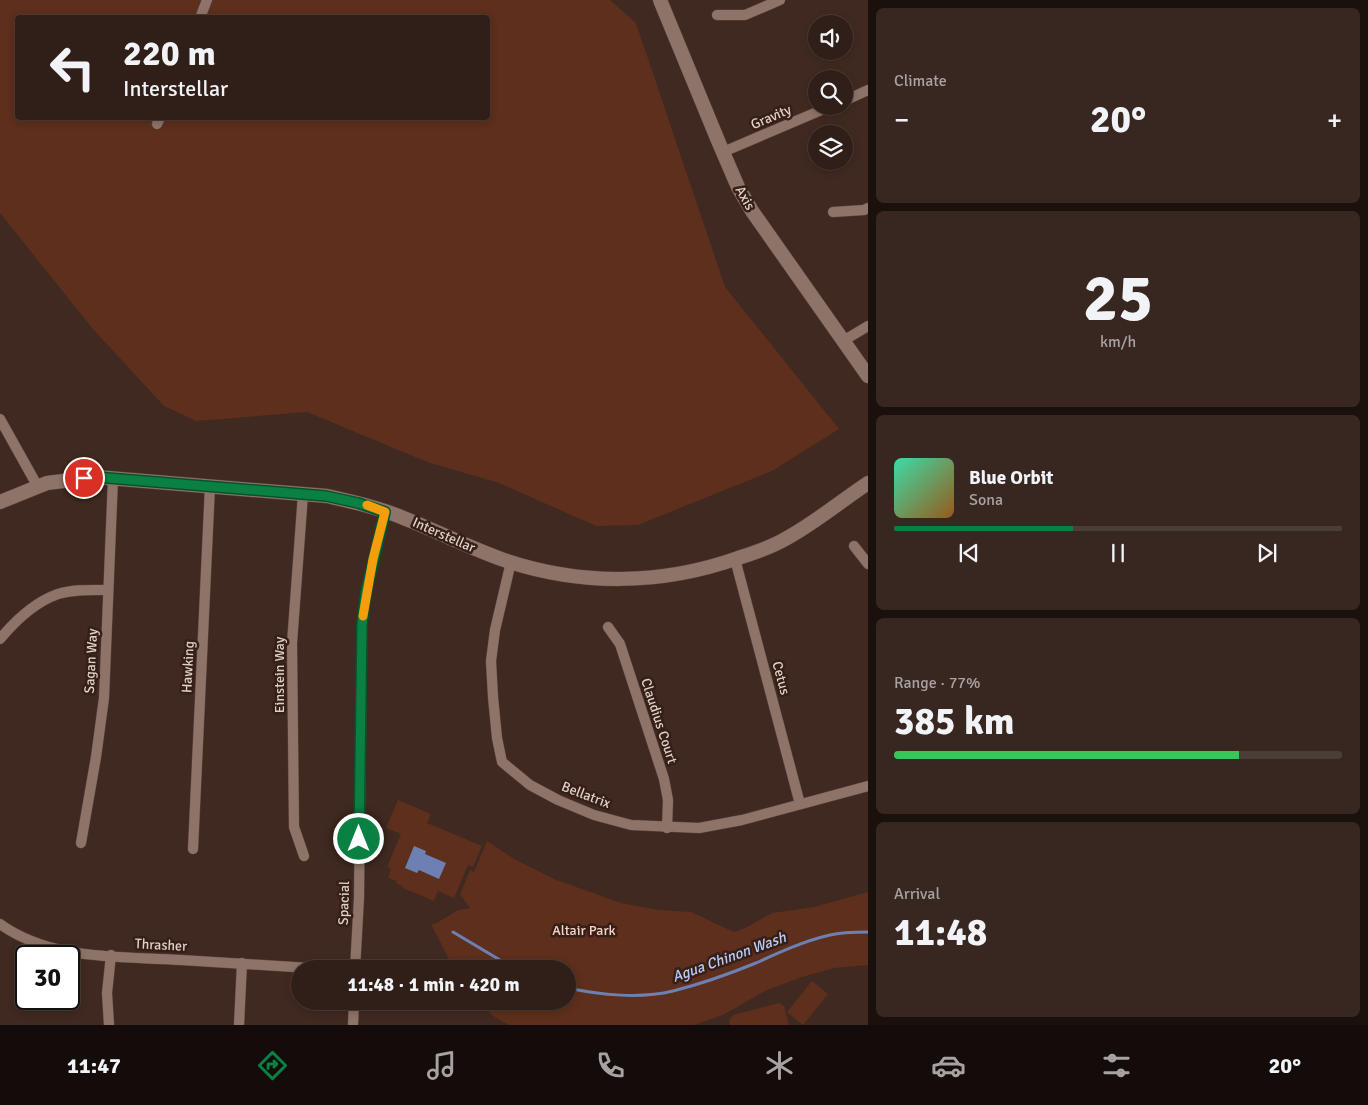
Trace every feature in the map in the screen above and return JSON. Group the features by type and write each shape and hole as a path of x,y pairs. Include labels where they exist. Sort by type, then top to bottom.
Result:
{"street":[{"path":"201,15 207,0"},
{"name":"Axis","path":"660,0 738,187 752,212 868,376"},
{"path":"717,15 745,15 780,0"},
{"path":"853,97 868,90"},
{"name":"Gravity","path":"723,152 810,115"},
{"path":"833,212 864,210 868,208"},
{"path":"843,341 868,326"},
{"path":"0,419 38,487"},
{"name":"Interstellar","path":"0,502 47,483 96,477 326,496 358,503 405,518 475,549 511,562 572,576 627,580 694,572 735,559 785,539 809,525 868,482"},
{"name":"Sagan Way","path":"81,843 104,698 113,478"},
{"name":"Hawking","path":"193,849 210,486"},
{"name":"Einstein Way","path":"304,494 292,643 294,827 304,856"},
{"name":"Spacial","path":"356,960 359,898 362,625 368,583 385,512"},
{"path":"854,546 868,564"},
{"name":"Cetus","path":"735,559 800,804"},
{"name":"Bellatrix","path":"511,562 496,623 491,662 497,738 502,762 530,785 594,815 631,825 667,828 699,828 742,820 868,786"},
{"path":"0,639 12,625 34,607 58,594 83,590 108,590"},
{"name":"Claudius Court","path":"608,627 620,644 664,779 668,800 667,828"},
{"name":"Thrasher","path":"0,924 21,938 44,946 92,954 291,966"},
{"path":"109,1025 107,993 111,955"},
{"path":"238,1025 242,963"},
{"path":"353,1025 354,1010"}],"green space":[{"path":"0,0 610,0 636,23 725,287 839,429 772,471 638,525 596,526 499,483 427,462 307,412 196,421 164,406 92,328 0,213"},
{"path":"398,800 431,814 427,823 482,846 473,867 468,865 454,898 438,891 434,901 403,888 396,883 397,881 388,878 391,869 387,867 401,834 386,828"},
{"name":"Altair Park","path":"487,841 514,859 554,879 621,903 659,910 691,912 734,932 772,913 814,907 868,892 868,965 834,968 802,977 765,991 723,1015 694,1025 509,1025 493,1016 487,1010 576,1010 576,960 449,960 431,924 435,924 458,910 470,908 460,894 470,870 474,872"},
{"path":"812,981 828,994 803,1025 787,1012"},
{"path":"779,1003 784,1006 789,1025 730,1025 729,1021 733,1015"}],"water":[{"path":"414,846 426,851 425,854 446,863 439,879 419,870 417,873 405,868"}],"waterway":[{"name":"Agua Chinon Wash","path":"453,932 500,960"},
{"name":"Agua Chinon Wash","path":"576,990 620,995 661,993 715,979 820,937 839,933 868,932"}],"slow traffic":[{"path":"363,616 366,592 385,512 367,505"}],"route":[{"path":"84,478 96,477 326,496 358,503 385,512 366,592 362,625 359,839"}]}
